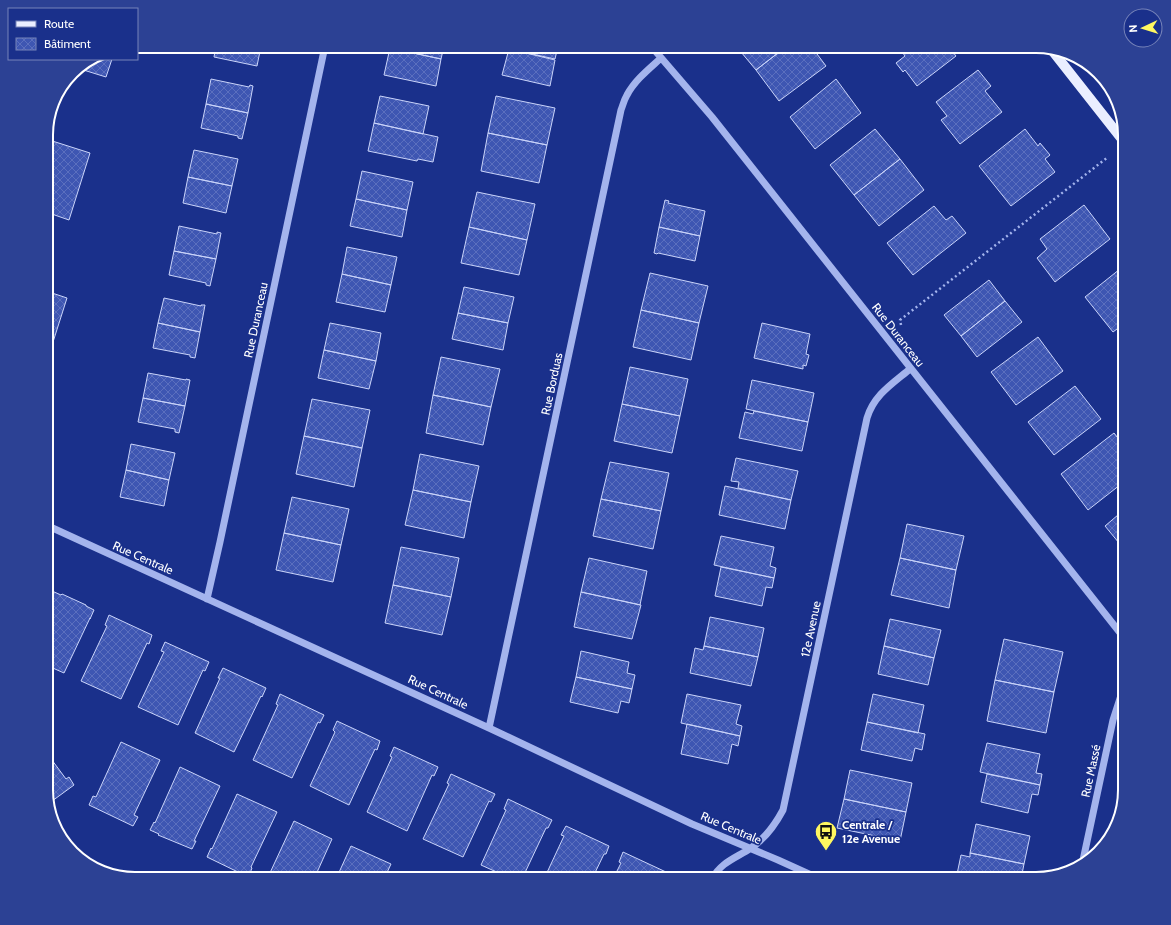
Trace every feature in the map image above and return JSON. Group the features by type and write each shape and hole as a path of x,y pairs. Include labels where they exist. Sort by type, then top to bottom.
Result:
{"main road":[{"path":"1056,56 1118,135"}],"street":[{"name":"Rue Duranceau","path":"207,598 222,535 323,53"},
{"name":"Rue Duranceau","path":"657,53 712,117 1118,630"},
{"name":"Rue Borduas","path":"489,728 621,110 626,96 634,84 643,74 662,58"},
{"name":"12e Avenue","path":"717,872 725,863 751,848 769,833 783,810 870,408 881,393 910,369"},
{"name":"Rue Centrale","path":"53,529 207,598 489,728 692,824 805,872"},
{"name":"Rue Massé","path":"1084,856 1113,720 1118,705"}],"path":[{"path":"900,320 1108,157"}],"building":[{"path":"215,53 260,53 257,66 214,57"},
{"path":"389,53 413,53 441,59 436,86 384,75"},
{"path":"413,53 442,53 441,59"},
{"path":"508,53 526,53 555,60 550,86 502,75"},
{"path":"527,53 556,53 555,59"},
{"path":"742,53 778,53 756,70"},
{"path":"778,53 819,53 817,54 826,66 779,101 756,70"},
{"path":"903,53 954,53 956,56 917,86 905,70 903,72 896,63 905,56"},
{"path":"102,60 112,60 106,77 85,70"},
{"path":"978,70 991,86 985,91 1002,112 960,144 941,120 947,116 936,102"},
{"path":"211,79 249,87 250,85 253,86 248,113 206,104"},
{"path":"836,79 861,113 815,149 790,117"},
{"path":"380,96 429,106 423,134 374,123"},
{"path":"496,96 555,108 547,145 488,133"},
{"path":"206,104 248,113 242,139 238,138 238,136 201,128"},
{"path":"374,123 438,137 433,162 418,159 417,161 368,151"},
{"path":"875,129 900,159 854,195 830,165"},
{"path":"1025,129 1038,146 1040,143 1050,155 1045,159 1055,172 1011,206 979,166"},
{"path":"488,133 547,145 539,183 481,171"},
{"path":"53,141 90,153 69,220 53,214"},
{"path":"194,150 238,159 232,186 188,177"},
{"path":"900,159 924,190 879,226 854,195"},
{"path":"362,171 413,182 407,210 356,199"},
{"path":"188,177 232,186 226,213 183,203"},
{"path":"477,192 535,204 527,240 469,227"},
{"path":"356,199 407,210 402,237 350,226"},
{"path":"665,200 669,201 668,203 705,211 700,236 659,227"},
{"path":"1084,205 1110,239 1055,282 1037,258 1047,249 1040,239"},
{"path":"934,206 946,220 952,216 966,233 913,275 887,243"},
{"path":"179,226 217,234 217,232 221,233 216,259 174,251"},
{"path":"469,227 527,240 519,275 461,263"},
{"path":"659,227 700,236 695,261 654,253"},
{"path":"347,247 397,257 391,285 342,274"},
{"path":"174,251 216,259 210,286 206,285 206,283 169,275"},
{"path":"1118,271 1118,328 1113,332 1085,297"},
{"path":"650,273 708,286 699,323 641,310"},
{"path":"342,274 391,285 385,312 336,302"},
{"path":"989,280 1005,301 961,336 944,315"},
{"path":"464,287 514,297 508,323 458,313"},
{"path":"53,293 67,298 53,342"},
{"path":"164,298 201,306 205,305 200,332 158,323"},
{"path":"1005,301 1022,322 977,357 961,336"},
{"path":"641,310 699,323 691,360 633,347"},
{"path":"458,313 508,323 503,350 452,339"},
{"path":"158,323 200,332 195,358 190,357 190,355 153,348"},
{"path":"330,323 381,333 376,361 324,350"},
{"path":"762,323 810,334 806,354 809,355 806,366 803,365 803,369 754,358"},
{"path":"1038,337 1063,371 1016,405 991,372"},
{"path":"324,350 376,361 369,389 318,378"},
{"path":"441,357 500,369 491,407 433,395"},
{"path":"630,367 688,379 680,416 622,404"},
{"path":"148,373 190,380 185,406 143,398"},
{"path":"752,380 814,393 808,422 746,409"},
{"path":"1075,386 1101,419 1054,455 1028,422"},
{"path":"433,395 491,407 483,445 426,433"},
{"path":"143,398 185,406 179,433 175,432 175,429 138,422"},
{"path":"312,399 370,410 362,448 304,436"},
{"path":"622,404 680,416 672,453 614,441"},
{"path":"754,411 808,422 802,451 739,438 745,412 753,414"},
{"path":"1114,433 1118,438 1118,486 1088,510 1061,474"},
{"path":"304,436 362,448 354,487 296,474"},
{"path":"131,444 175,453 169,480 126,470"},
{"path":"420,454 479,466 471,502 413,490"},
{"path":"736,458 798,471 791,500 738,488 739,482 731,481"},
{"path":"610,462 669,473 661,511 601,499"},
{"path":"126,470 169,480 164,506 120,497"},
{"path":"725,486 791,500 785,529 719,515"},
{"path":"413,490 471,502 464,538 405,525"},
{"path":"292,497 349,509 341,545 284,533"},
{"path":"601,499 661,511 653,549 593,536"},
{"path":"1118,515 1118,542 1105,526"},
{"path":"907,524 964,536 956,570 900,558"},
{"path":"284,533 341,545 333,582 276,570"},
{"path":"721,536 774,547 770,566 776,568 774,578 714,565"},
{"path":"401,547 459,558 451,597 393,585"},
{"path":"589,558 647,571 640,605 581,592"},
{"path":"900,558 956,570 949,608 891,595"},
{"path":"721,567 774,578 772,588 766,587 762,606 715,596"},
{"path":"393,585 451,597 442,635 385,623"},
{"path":"53,591 61,595 62,594 94,610 64,673 53,668"},
{"path":"581,592 641,605 632,639 574,627"},
{"path":"109,615 152,635 149,644 147,643 121,699 81,681 107,626 105,625"},
{"path":"710,617 764,628 758,657 704,646"},
{"path":"890,619 941,630 934,658 884,646"},
{"path":"1004,639 1063,652 1054,692 995,680"},
{"path":"165,642 209,662 205,671 203,670 178,725 138,707 164,652 161,651"},
{"path":"704,646 758,657 751,686 690,673 695,648 703,650"},
{"path":"884,646 934,658 928,685 878,674"},
{"path":"581,651 629,662 627,673 635,675 632,689 576,677"},
{"path":"223,668 266,688 234,752 195,733 220,678 218,678"},
{"path":"576,677 632,689 629,703 621,701 618,713 570,702"},
{"path":"995,680 1054,692 1046,733 987,721"},
{"path":"280,694 324,715 320,723 318,722 292,778 253,760 278,705 276,704"},
{"path":"687,694 741,705 736,724 742,726 740,736 681,723"},
{"path":"873,694 924,705 918,733 867,722"},
{"path":"337,721 380,741 377,750 375,749 349,805 310,786 335,732 333,730"},
{"path":"867,722 925,734 922,750 915,748 912,761 861,750"},
{"path":"687,724 740,736 738,746 732,744 728,764 681,754"},
{"path":"121,742 160,760 134,815 138,817 133,826 89,805 93,796 96,797"},
{"path":"987,743 1040,754 1036,773 1042,774 1040,785 980,772"},
{"path":"394,747 438,767 434,776 432,775 407,831 367,812 392,757 390,756"},
{"path":"53,761 66,779 69,777 74,785 54,800"},
{"path":"180,767 220,786 194,841 196,841 192,849 158,835 159,834 150,830 154,822 155,823"},
{"path":"850,770 912,783 906,812 844,799"},
{"path":"451,774 495,794 491,802 489,801 463,857 423,839 449,784 447,783"},
{"path":"987,774 1040,785 1038,795 1032,794 1028,813 981,802"},
{"path":"237,794 277,812 251,867 250,872 238,872 207,857 211,848 212,849"},
{"path":"508,799 552,820 548,828 546,828 525,872 496,872 481,865 506,810 504,809"},
{"path":"844,799 906,812 900,841 837,828"},
{"path":"294,821 332,839 317,872 270,872"},
{"path":"976,824 1030,836 1024,864 970,853"},
{"path":"566,826 609,846 595,872 547,872 564,836 561,835"},
{"path":"351,846 391,864 387,872 339,872"},
{"path":"623,852 666,872 616,872 621,863 619,862"},
{"path":"970,853 1024,864 1022,872 957,872 961,855 970,857"}],"place":[{"name":"Centrale / 12e Avenue","path":"826,852"}]}
